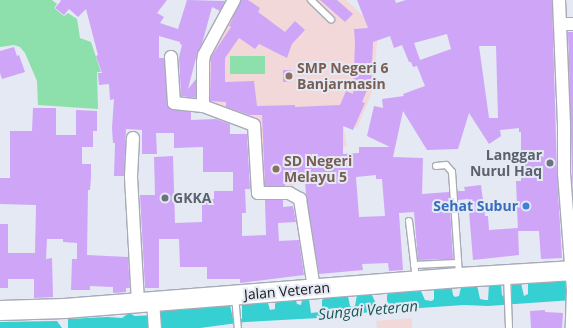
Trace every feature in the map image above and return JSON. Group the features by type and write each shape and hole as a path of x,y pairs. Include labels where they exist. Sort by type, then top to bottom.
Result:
{"main road":[{"name":"Jalan Veteran","path":"0,310 148,305 236,300 415,272 458,270 507,274 572,270"}],"street":[{"path":"203,106 202,62 204,55 234,0"},
{"path":"559,0 564,125 564,173 573,290 572,328"},
{"path":"560,24 573,24"},
{"path":"171,57 173,101 177,104 203,106 254,125 258,193 289,193 300,199 314,288"},
{"path":"133,138 131,177 148,305 155,328"}],"lane":[{"path":"311,0 331,19"},
{"path":"436,166 446,165 452,172 458,270"},
{"path":"409,221 415,272"},
{"path":"507,274 509,328"},
{"path":"236,300 238,328"}],"shaded area":[{"name":"SMP Negeri 6 Banjarmasin","path":"235,0 346,0 378,29 373,90 357,128 343,122 347,147 291,149 295,191 259,190 258,124 204,102 204,63"},
{"path":"412,318 412,328 377,328 376,321"}],"green space":[{"path":"0,0 52,0 57,4 54,8 64,16 68,13 77,19 80,38 91,42 101,72 97,72 98,109 38,105 37,81 25,53 20,47 14,45 0,47"},
{"path":"230,56 265,56 265,74 230,74"}],"water":[{"name":"Sungai Veteran","path":"567,280 573,300 488,306 464,305 376,311 337,317 245,322 200,328 68,328 68,319 107,317 122,318 129,313 135,316 157,315 162,310 227,305 230,305 233,319 242,319 242,304 268,303 270,310 275,309 275,304 277,301 296,300 297,304 301,305 302,300 306,298 309,299 311,313 320,312 322,311 322,300 326,297 348,296 350,306 353,307 355,306 357,295 362,294 372,295 377,306 384,307 387,306 387,295 390,292 421,291 425,300 432,301 434,299 434,289 445,287 452,289 455,297 459,296 461,287 477,285 480,299 488,300 489,284 501,284 502,295 504,297 512,296 512,283 521,283 524,296 528,294 529,281"},
{"path":"57,321 62,328 0,328 0,322"}],"building":[{"path":"60,0 167,0 157,13 164,17 160,23 178,29 187,0 225,1 220,11 212,7 202,44 197,54 188,89 196,79 196,98 181,96 179,57 182,45 180,42 159,36 159,58 164,58 167,104 170,109 191,112 191,120 216,119 230,124 230,134 247,134 250,189 245,189 246,213 242,213 242,236 266,235 265,200 283,200 283,207 293,206 296,222 278,223 279,241 299,240 304,275 240,283 240,279 207,279 207,267 180,267 179,239 159,239 159,288 145,288 140,195 155,195 154,157 173,156 175,223 202,222 202,199 214,199 214,191 233,191 233,172 203,172 203,147 174,148 174,133 156,133 157,154 142,154 142,130 126,129 124,176 114,176 115,143 113,143 112,128 114,99 110,100 109,84 99,85 98,73 102,73 96,56 98,55 86,9 78,17 69,9 64,15 55,8 61,1"},
{"path":"241,0 248,0 260,8 258,12 285,32 295,21 305,30 292,44 287,58 259,44 255,49 239,38 225,58 225,82 254,81 257,106 295,105 295,107 340,105 346,91 353,94 355,43 354,29 368,28 357,0 395,0 396,3 406,0 552,0 557,174 562,258 541,259 539,231 518,231 516,181 521,181 521,132 519,132 519,128 500,130 501,136 489,144 469,113 458,149 427,150 403,111 393,157 423,158 422,194 449,192 453,259 418,260 414,212 399,213 403,270 389,271 388,263 362,264 363,270 319,274 305,181 285,182 285,186 265,186 262,115 249,115 226,107 226,102 210,101 211,57 231,27 229,26","holes":["447,34 451,49 420,60 414,43","390,36 394,48 402,45 409,62 411,62 413,67 417,66 425,86 403,94 404,96 382,99 383,108 374,106 367,136 390,147 359,147 359,153 343,154 343,126 353,130 365,103 362,102 368,88 371,88 373,42","479,46 496,46 498,118 489,118","376,175 376,179 382,179 385,216 359,217 356,177"]},
{"path":"320,0 337,0 353,14 345,22"},
{"path":"568,32 573,32 573,192 572,173"},
{"path":"14,47 17,56 19,55 25,72 2,79 0,73 0,51"},
{"path":"283,70 291,70 292,81 283,82"},
{"path":"33,108 56,108 56,135 76,135 76,110 97,111 97,131 93,131 93,147 82,147 82,164 91,164 90,190 88,190 87,255 128,257 130,288 126,288 126,292 113,293 113,287 90,286 90,290 71,290 72,259 77,259 77,243 63,242 63,239 47,239 46,259 52,258 53,297 34,298 34,279 8,279 8,288 0,288 0,224 8,224 8,253 35,253 36,205 0,204 0,178 10,178 10,131 32,131"},
{"path":"481,185 485,216 488,216 489,230 518,228 519,255 473,260 468,199 458,200 458,191 465,191 464,187"},
{"path":"545,310 545,312 563,313 562,328 531,328 530,311"}],"place":[{"name":"SMP Negeri 6 Banjarmasin","path":"289,76"},
{"name":"Langgar Nurul Haq","path":"550,163"},
{"name":"SD Negeri Melayu 5","path":"276,169"},
{"name":"GKKA","path":"165,198"},
{"name":"Sehat Subur","path":"526,206"}]}
